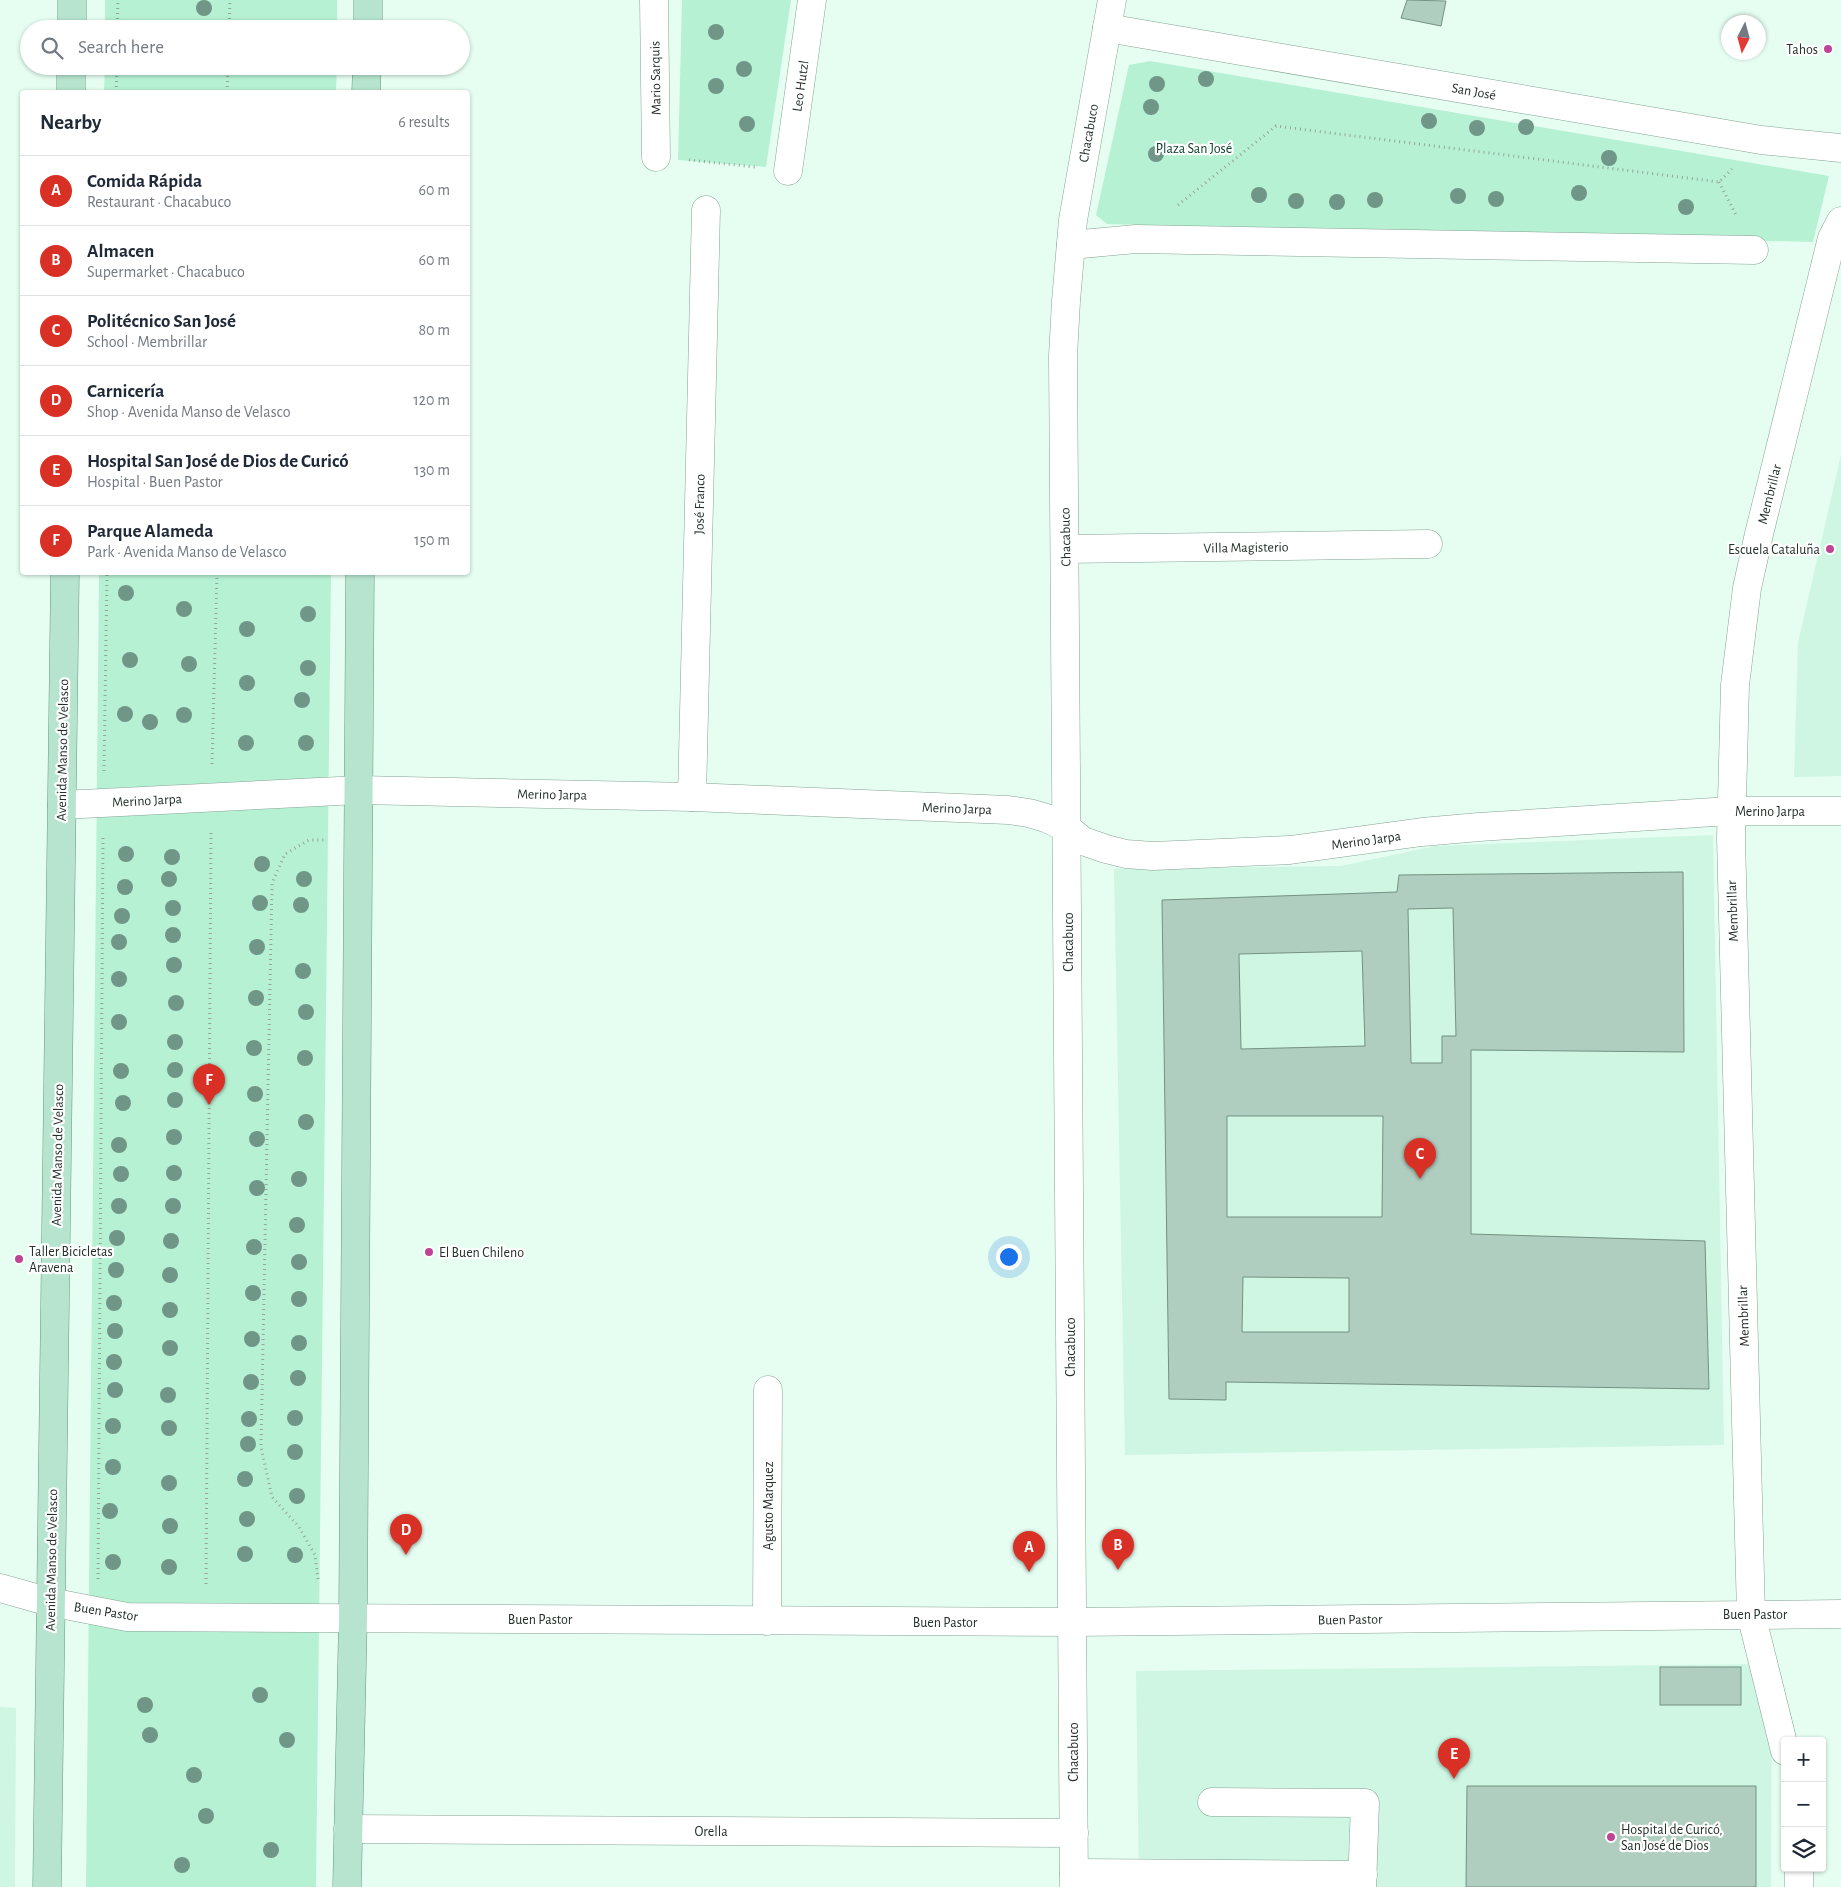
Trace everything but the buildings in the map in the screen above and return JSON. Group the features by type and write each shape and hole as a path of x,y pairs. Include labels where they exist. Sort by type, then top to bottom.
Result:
{"main road":[{"path":"72,0 72,20"},
{"path":"368,0 368,20"},
{"path":"71,75 71,90"},
{"path":"366,90 367,75"},
{"name":"Avenida Manso de Velasco","path":"47,1887 65,575"},
{"path":"347,1887 353,1618 360,575"}],"street":[{"name":"Mario Sarquis","path":"654,0 656,157"},
{"name":"Leo Hutzl","path":"788,171 812,0"},
{"name":"Chacabuco","path":"1074,1880 1063,356 1073,220 1112,0"},
{"name":"San José","path":"1107,28 1761,140 1841,148"},
{"name":"José Franco","path":"692,797 706,210"},
{"name":"Membrillar","path":"1782,1737 1751,1614 1730,812 1735,685 1748,588 1761,525 1832,238 1841,221"},
{"path":"1071,245 1136,239 1754,250"},
{"name":"Villa Magisterio","path":"1065,549 1428,544"},
{"name":"Merino Jarpa","path":"62,805 359,790 692,797 1008,810 1046,818 1067,828 1083,841 1106,850 1153,856 1290,850 1422,832 1730,812 1841,811"},
{"name":"Agusto Marquez","path":"768,1390 768,1621"},
{"name":"Buen Pastor","path":"0,1588 50,1602 126,1617 1073,1622 1841,1614"},
{"path":"1074,1880 1363,1881 1365,1802 1212,1802"},
{"name":"Orella","path":"348,1829 1074,1833"},
{"path":"1799,1872 1799,1887"}],"path":[{"path":"117,20 118,0"},
{"path":"229,20 230,0"},
{"path":"116,90 117,75"},
{"path":"228,75 228,90"},
{"path":"1175,208 1276,126 1720,182 1761,140"},
{"path":"656,157 788,171"},
{"path":"98,1612 103,802 107,575"},
{"path":"206,1618 212,797 217,575"},
{"path":"319,1619 319,1588 315,1555 298,1527 272,1497 261,1447 272,883 286,854 309,840 357,838"}],"shaded area":[{"name":"Escuela Cataluña","path":"1841,455 1841,776 1794,777 1798,643"},
{"path":"1713,835 1724,1445 1125,1455 1114,869 1341,866 1435,846"},
{"path":"1772,1664 1771,1887 1139,1887 1136,1671"},
{"path":"0,1707 16,1708 15,1887 0,1887"}],"green space":[{"path":"105,0 337,0 337,20 105,20"},
{"path":"682,0 791,0 766,167 678,160"},
{"name":"Plaza San José","path":"1150,61 1829,176 1813,242 1107,224 1096,215 1129,65"},
{"path":"105,75 337,75 336,90 104,90"},
{"path":"99,575 331,575 316,1887 86,1887"}],"place":[{"name":"Tahos","path":"1828,49"},
{"name":"Escuela Cataluña","path":"1830,549"},
{"name":"Parque Alameda","path":"209,1105"},
{"name":"Politécnico San José","path":"1420,1179"},
{"name":"El Buen Chileno","path":"429,1252"},
{"name":"Taller Bicicletas Aravena","path":"19,1259"},
{"name":"Carnicería","path":"406,1555"},
{"name":"Almacen","path":"1118,1570"},
{"name":"Comida Rápida","path":"1029,1572"},
{"name":"Hospital San José de Dios de Curicó","path":"1454,1779"},
{"name":"Hospital de Curicó, San José de Dios","path":"1611,1837"}]}
